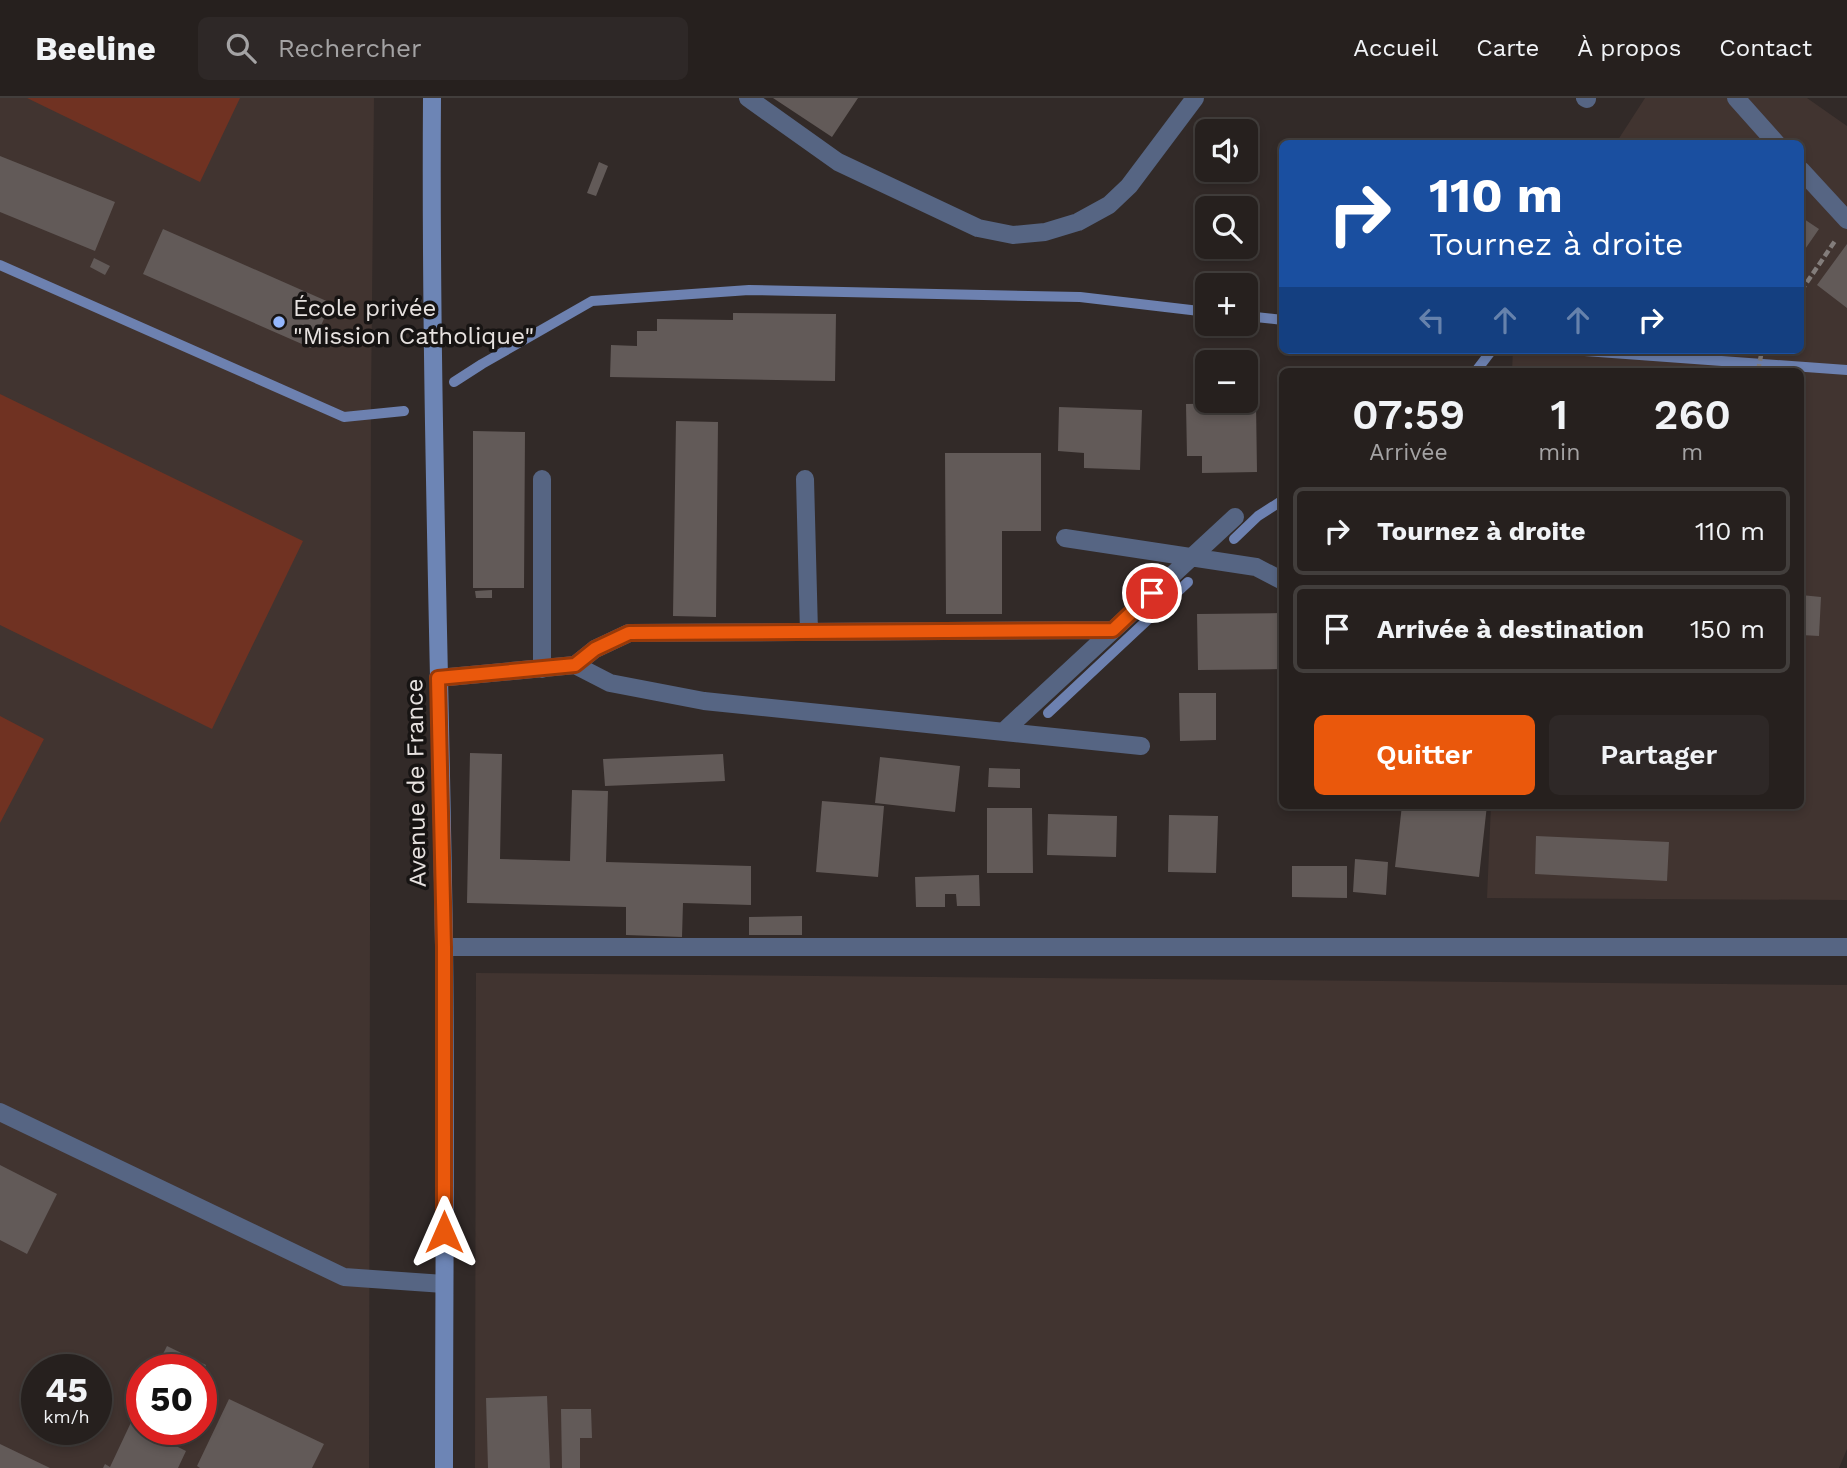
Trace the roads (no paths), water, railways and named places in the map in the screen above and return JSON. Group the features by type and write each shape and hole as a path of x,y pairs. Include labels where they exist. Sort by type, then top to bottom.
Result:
{"main road":[{"name":"Avenue de France","path":"432,98 431,257 444,947 444,1468"}],"street":[{"path":"748,98 838,162 978,228 1013,235 1045,232 1078,222 1110,205 1129,186 1195,98"},
{"path":"1736,98 1773,140"},
{"path":"1804,174 1843,227"},
{"path":"542,479 542,668"},
{"path":"805,479 809,632"},
{"path":"1003,732 1235,517"},
{"path":"1065,538 1256,567 1279,579"},
{"path":"575,665 595,649 629,633 1113,630"},
{"path":"438,678 575,665 610,683 704,701 1141,746"},
{"path":"444,947 1847,947"},
{"path":"0,1112 344,1277 444,1284"}],"waterway":[{"path":"0,265 344,417 404,411"},
{"path":"454,382 592,301 749,290 1080,297 1195,310"},
{"path":"1258,317 1279,320"},
{"path":"1478,368 1489,354"},
{"path":"1626,354 1847,370"},
{"path":"1234,539 1258,516 1279,503"},
{"path":"1048,713 1188,582"}],"place":[{"name":"École privée \"Mission Catholique\"","path":"279,322"}]}
